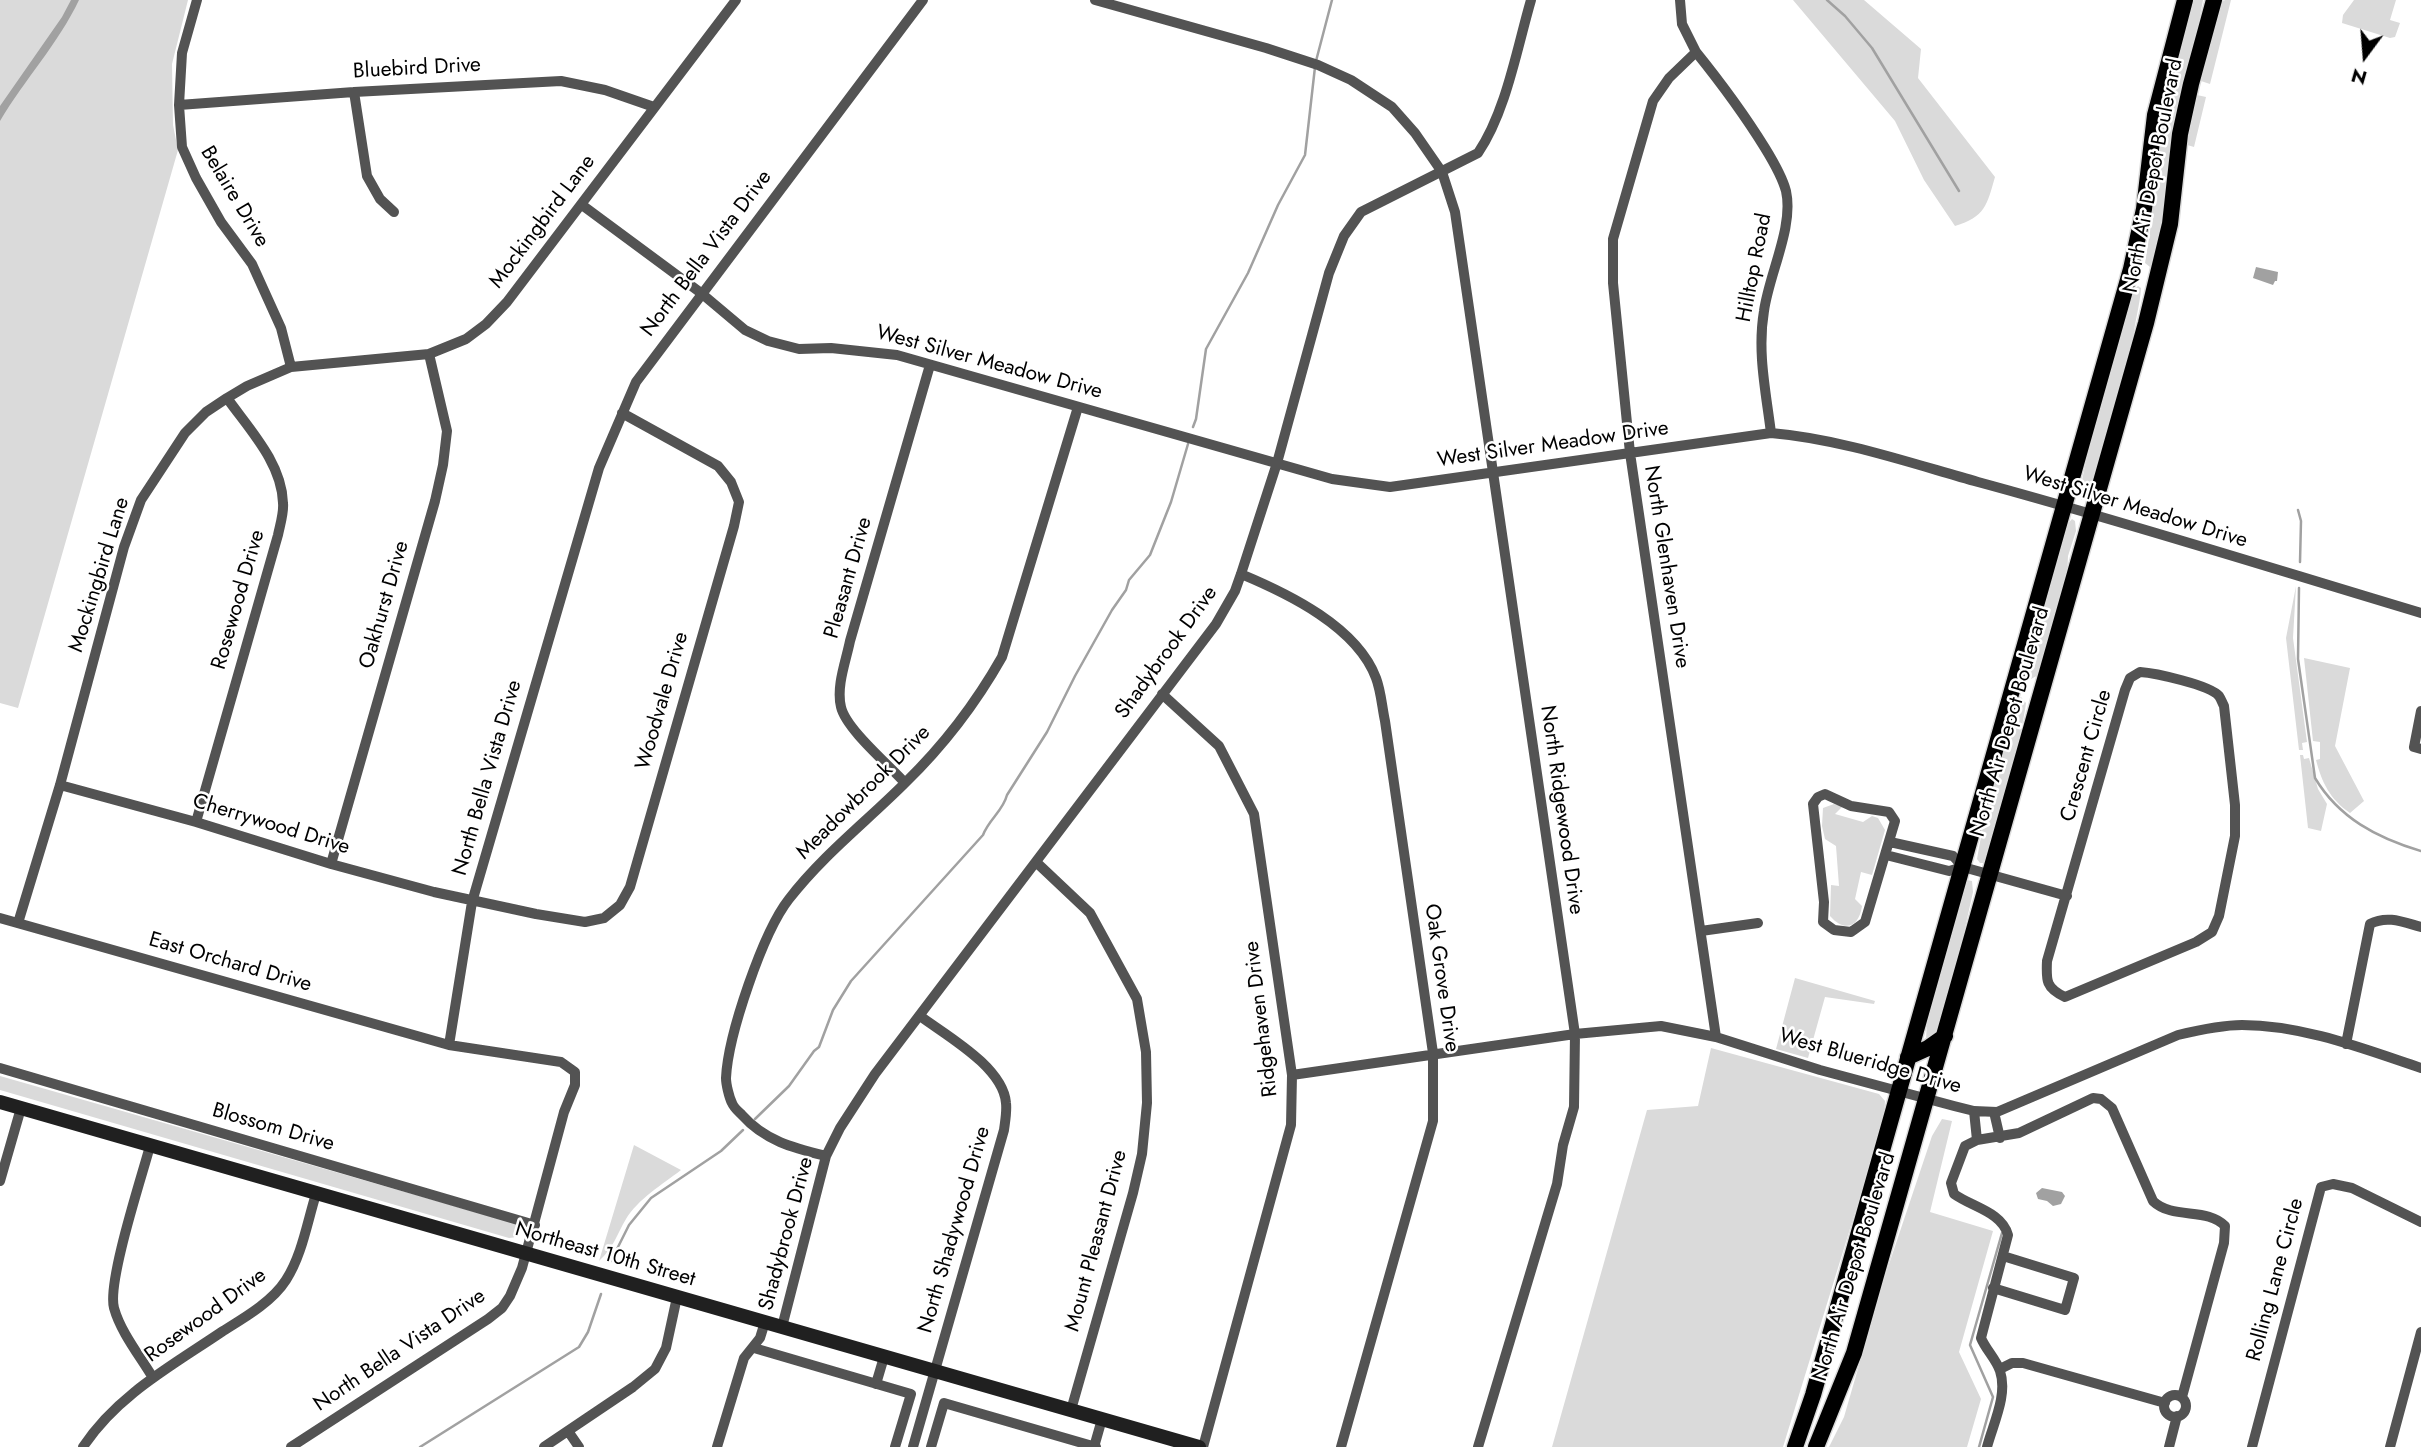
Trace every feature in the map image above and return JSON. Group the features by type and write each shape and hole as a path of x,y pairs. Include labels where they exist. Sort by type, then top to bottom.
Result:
{"main road":[{"name":"North Air Depot Boulevard","path":"1795,1447 1827,1346 2131,270 2144,209 2155,115 2185,0"},
{"name":"North Air Depot Boulevard","path":"1816,1447 1854,1353 2158,277 2169,224 2182,124 2214,0"},
{"path":"2131,270 2158,277"},
{"path":"2014,685 2041,692"},
{"path":"1908,1057 1945,1036"},
{"name":"Northeast 10th Street","path":"0,1102 1201,1447"},
{"path":"1827,1346 1854,1353"}],"street":[{"name":"Belaire Drive","path":"197,0 182,53 179,105 182,147 221,222 251,264 281,328 291,368"},
{"name":"Mockingbird Lane","path":"18,923 60,785 124,547 141,500 185,433 206,412 227,398 247,386 291,368 429,354 466,339 486,324 507,302 582,205 736,0"},
{"name":"North Bella Vista Drive","path":"291,1447 495,1313 510,1296 535,1225 564,1112 575,1085 575,1072 561,1062 449,1045 472,902 598,468 636,382 923,0"},
{"name":"North Ridgewood Drive","path":"1095,0 1307,62 1351,80 1392,107 1415,133 1442,172 1455,212 1575,1034 1574,1107 1563,1145 1557,1184 1478,1447"},
{"path":"1140,12 1144,0"},
{"name":"Shadybrook Drive","path":"782,1327 826,1156 840,1128 875,1074 1216,624 1235,591 1241,574 1277,463 1329,273 1345,236 1361,212 1478,153 1498,115 1531,0"},
{"path":"1680,0 1682,24 1696,52"},
{"name":"Hilltop Road","path":"1696,52 1751,126 1775,165 1786,191 1787,220 1770,280 1760,345 1772,433"},
{"name":"North Glenhaven Drive","path":"1696,52 1669,78 1653,101 1613,239 1614,300 1630,453 1716,1037"},
{"name":"Bluebird Drive","path":"179,105 561,81 605,90 654,107"},
{"path":"354,92 367,176 380,199 394,212"},
{"name":"West Silver Meadow Drive","path":"582,205 701,293 745,330 768,341 799,349 867,350 897,355 1332,479 1390,487 1772,433 1800,436 2091,514 2421,613"},
{"name":"Oakhurst Drive","path":"331,864 443,465 447,431 429,354"},
{"name":"Pleasant Drive","path":"905,783 849,725 841,706 841,681 850,641 930,365"},
{"name":"Rosewood Drive","path":"196,822 278,536 284,504 271,460 227,398"},
{"name":"Meadowbrook Drive","path":"826,1156 775,1141 753,1128 732,1103 726,1080 732,1045 755,969 787,901 823,859 936,751 985,687 1002,657 1078,407"},
{"name":"Woodvale Drive","path":"472,902 585,922 604,918 612,912 620,905 630,887 739,502 731,482 718,466 622,413"},
{"name":"Oak Grove Drive","path":"1241,574 1279,590 1347,636 1363,654 1376,678 1385,721 1433,1053 1433,1121 1341,1447"},
{"name":"Crescent Circle","path":"2140,672 2158,674 2218,695 2224,706 2226,722 2235,805 2235,836 2219,916 2212,932 2196,942 2065,997 2052,990 2046,978 2047,961 2067,897 2130,678 2140,672"},
{"name":"Ridgehaven Drive","path":"1162,694 1219,747 1254,814 1292,1075 1291,1125 1201,1447"},
{"path":"2417,748 2421,711"},
{"name":"Cherrywood Drive","path":"60,785 472,902"},
{"path":"1825,794 1851,806 1889,812 1895,821 1890,842 1865,922 1851,932 1826,926 1822,914 1825,902 1813,813 1813,804 1818,797 1825,794"},
{"path":"1890,842 1952,856 1963,867 2067,897"},
{"path":"1886,855 1949,871 1963,867"},
{"name":"Mount Pleasant Drive","path":"1036,862 1090,913 1137,999 1146,1052 1147,1103 1142,1154 1071,1410"},
{"name":"East Orchard Drive","path":"0,918 449,1045"},
{"path":"2346,1044 2370,925 2380,919 2421,927"},
{"path":"1701,931 1758,923"},
{"name":"North Shadywood Drive","path":"913,1447 1004,1130 1007,1104 1001,1084 989,1068 920,1016"},
{"name":"West Blueridge Drive","path":"1292,1075 1575,1034 1661,1026 1716,1037 1820,1070 1974,1111 1994,1112 2026,1102 2178,1035 2240,1025 2269,1026 2303,1032 2421,1068"},
{"name":"Blossom Drive","path":"0,1068 535,1225"},
{"path":"1987,1447 2002,1396 2002,1380 2000,1369 1981,1338 2008,1235 2005,1226 1994,1216 1966,1203 1954,1194 1951,1183 1965,1146 1977,1140 2019,1133 2093,1098 2101,1099 2112,1108 2153,1201 2166,1211 2208,1217 2225,1226 2224,1243 2182,1397 2186,1409 2177,1416 2169,1447"},
{"path":"0,1181 21,1108"},
{"path":"1974,1111 1977,1140"},
{"path":"1994,1112 2000,1138"},
{"path":"150,1146 116,1272 113,1305 123,1329 153,1378"},
{"name":"Rolling Lane Circle","path":"2252,1447 2321,1187 2333,1184 2352,1188 2421,1223"},
{"name":"Rosewood Drive","path":"83,1447 96,1428 117,1406 153,1378 244,1318 284,1283 296,1259 316,1194"},
{"path":"1993,1288 2065,1310 2074,1278 2003,1256"},
{"path":"544,1447 655,1369 666,1348 677,1297"},
{"path":"717,1447 744,1358 760,1338 765,1322"},
{"path":"2390,1447 2421,1332"},
{"path":"754,1348 911,1394 895,1447"},
{"path":"876,1384 884,1357"},
{"path":"2000,1369 2012,1363 2023,1363 2165,1403"},
{"path":"2165,1403 2171,1396 2182,1397"},
{"path":"931,1447 944,1403 1095,1447 1102,1419"},
{"path":"2165,1403 2168,1414 2177,1416"},
{"path":"568,1431 579,1447"}],"shaded area":[{"path":"0,0 188,0 172,64 173,125 178,150 18,708 0,703"},
{"path":"71,0 79,0 71,16 0,121 0,106"},
{"path":"1793,0 1864,0 1921,49 1918,78 1995,177 1987,202 1979,214 1955,226 1924,180 1895,121"},
{"path":"2191,0 2203,0 2154,264 2150,267 2145,263 2158,133"},
{"path":"2231,0 2210,84 2201,81 2200,77 2219,4"},
{"path":"2354,0 2396,0 2390,20 2400,23 2395,37 2390,38 2342,23 2343,15"},
{"path":"2197,95 2206,97 2194,147 2184,144 2193,99"},
{"path":"2256,267 2278,272 2277,281 2273,285 2253,278"},
{"path":"2138,286 2141,288 2133,342 2093,491 2086,500 2081,500 2080,490 2089,447 2131,292"},
{"path":"2072,519 2075,521 2076,531 2068,556 2067,579 2040,674 2031,679 2030,669 2039,624 2065,527"},
{"path":"2296,586 2293,638 2307,742 2302,743 2303,750 2299,750 2286,638"},
{"path":"2304,658 2350,668 2335,746 2364,801 2350,813 2332,796 2318,768 2316,760 2320,759 2320,742 2313,741"},
{"path":"2021,697 2026,703 2015,763 1986,860 1980,863 1977,859 1988,797 2016,702"},
{"path":"2300,755 2303,755 2304,759 2309,758 2318,789 2327,804 2321,831 2308,828"},
{"path":"1834,804 1843,806 1835,814 1863,822 1872,816 1878,818 1885,830 1872,875 1861,872 1855,899 1862,906 1858,919 1846,926 1830,916 1831,885 1839,886 1836,846 1825,839 1822,826 1823,808"},
{"path":"1967,880 1972,881 1973,892 1961,946 1941,1024 1926,1041 1927,1019"},
{"path":"1795,978 1875,1001 1874,1004 1825,997 1808,1058 1776,1049"},
{"path":"1711,1048 1879,1094 1885,1101 1884,1118 1783,1447 1552,1447 1647,1110 1698,1106"},
{"path":"0,1076 517,1224 520,1233 509,1238 0,1090"},
{"path":"1942,1119 1952,1121 1930,1212 1993,1231 1959,1352 1981,1399 1967,1447 1829,1447 1844,1417 1884,1279 1932,1136"},
{"path":"634,1145 681,1170 637,1205 599,1261"},
{"path":"2042,1188 2062,1192 2065,1196 2061,1204 2053,1206 2038,1199 2036,1193"}],"waterway":[{"path":"1316,61 1332,0"},
{"path":"1827,0 1845,16 1872,48 1959,191"},
{"path":"1193,427 1206,349 1248,273 1278,205 1305,155 1315,67"},
{"path":"755,1119 789,1086 819,1047 833,1010 851,981 983,835 1002,806 1047,732 1075,676 1126,590 1129,580 1150,555 1171,502 1188,444"},
{"path":"2298,510 2301,521 2300,562"},
{"path":"2299,588 2298,659 2315,778 2335,804 2360,825 2389,840 2421,851"},
{"path":"611,1261 629,1225 651,1198 721,1151 743,1130"},
{"path":"1979,1447 1993,1397 1970,1345 2002,1233"},
{"path":"420,1447 579,1347 588,1332 601,1294"}]}
